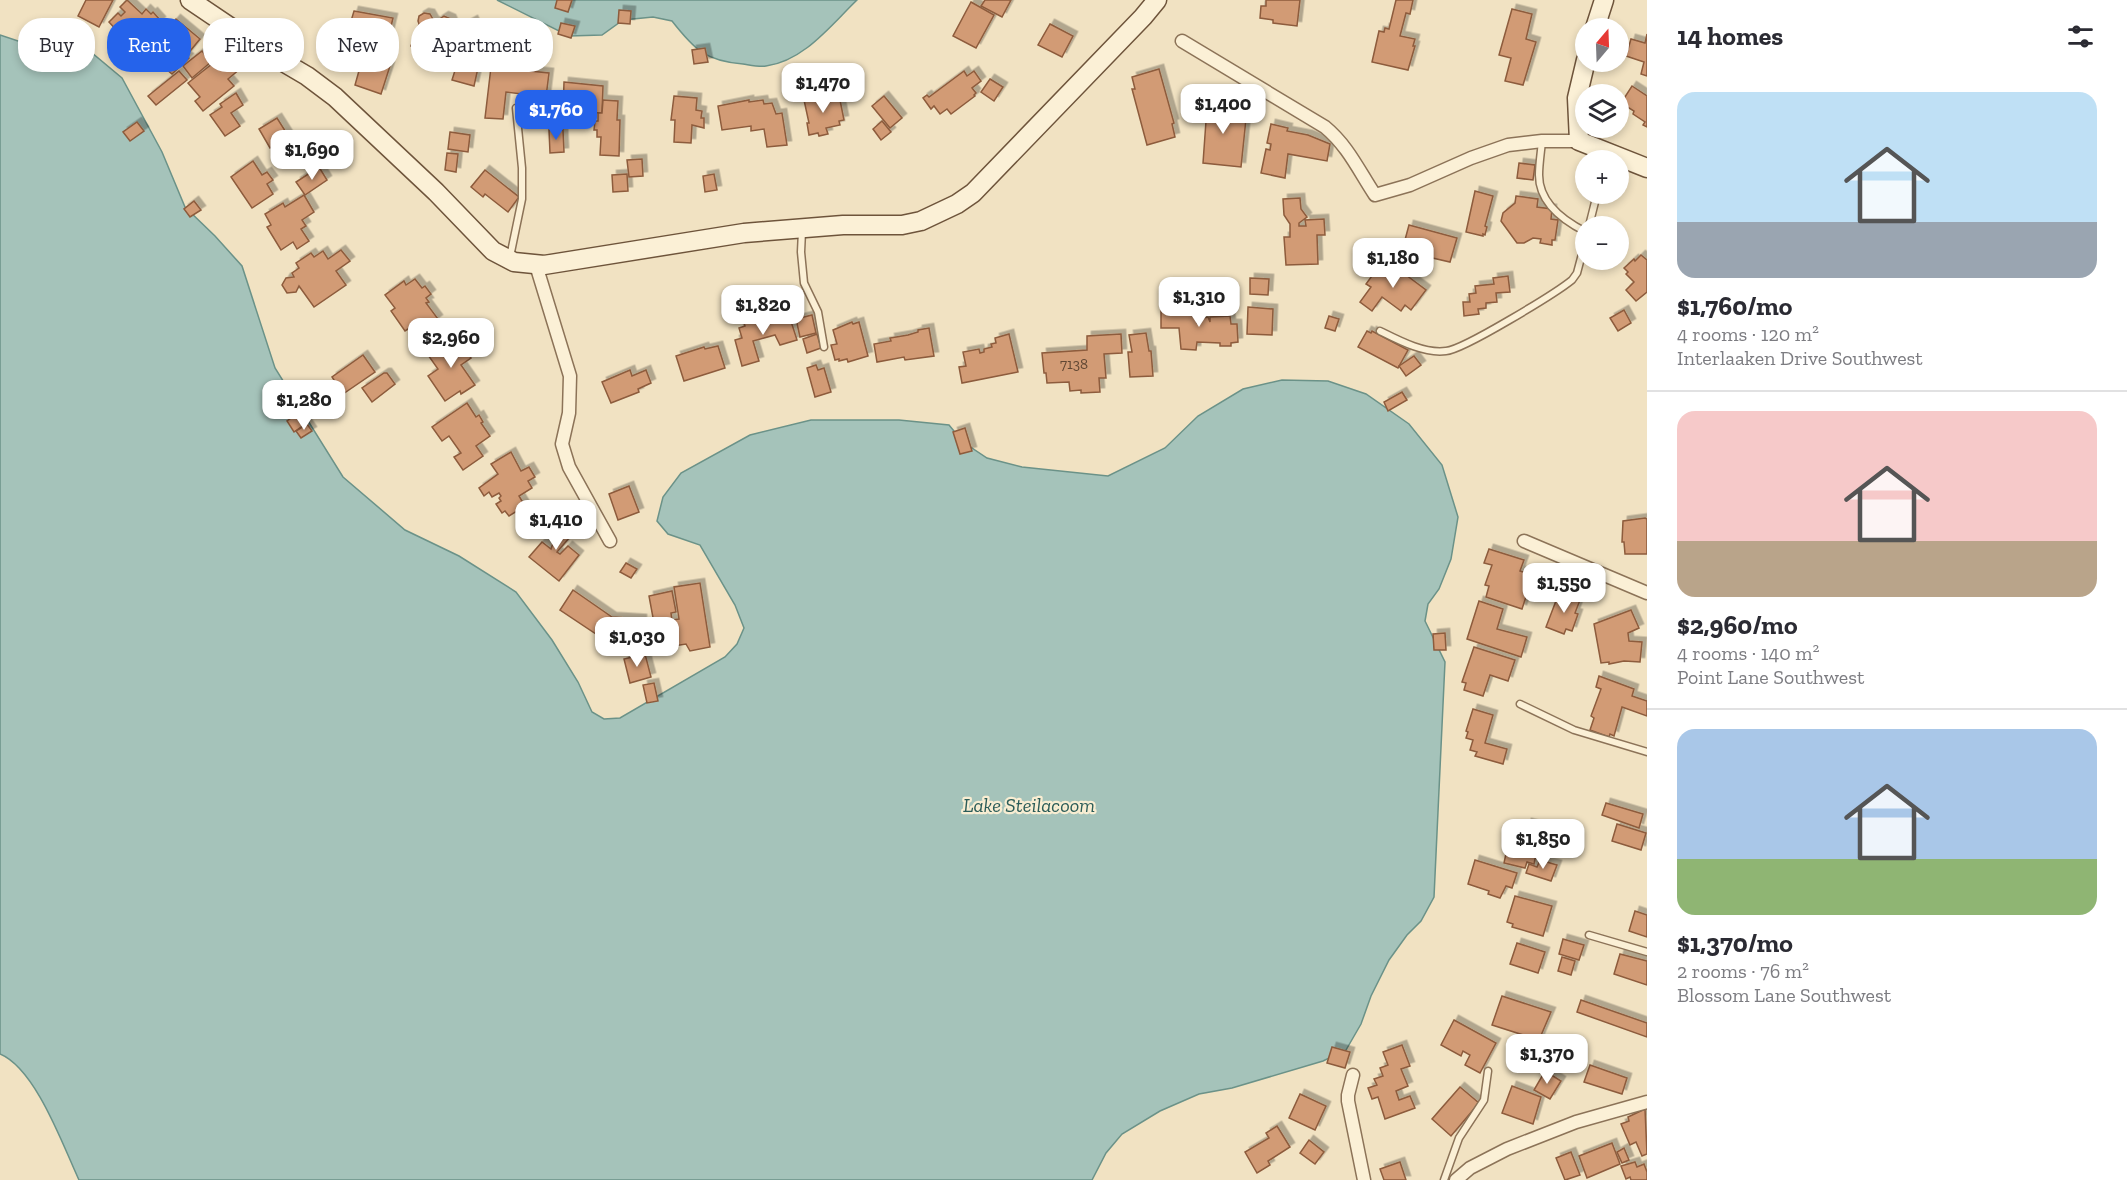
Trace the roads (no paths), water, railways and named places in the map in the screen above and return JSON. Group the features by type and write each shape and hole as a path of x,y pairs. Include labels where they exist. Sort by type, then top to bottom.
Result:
{"street":[{"path":"190,0 307,76 335,97 436,192 480,240 493,251 510,260 528,265 575,262 657,246 744,233 843,225 902,225 921,221 957,204 981,184 1157,0"},
{"path":"1598,18 1604,0"},
{"path":"1182,41 1325,127 1338,138 1375,195 1410,185 1471,158 1508,146 1542,141 1579,141 1595,150"},
{"path":"1579,141 1576,98 1583,72"},
{"path":"1629,163 1647,168"},
{"path":"536,264 570,376 569,413 562,444 569,467 610,541"},
{"path":"1524,541 1647,593"},
{"path":"1353,1075 1348,1101 1364,1180"},
{"path":"1456,1180 1470,1168 1507,1149 1576,1122 1647,1102"}],"lane":[{"path":"510,260 522,199 522,168 516,108"},
{"path":"1542,141 1539,175 1541,189 1554,210 1566,222 1575,226"},
{"path":"802,228 801,252 804,283 818,312 824,347"},
{"path":"1380,331 1435,352 1449,351 1572,280 1578,270"},
{"path":"1520,704 1574,729 1647,752"},
{"path":"1589,935 1647,952"},
{"path":"1444,1180 1459,1138 1484,1100 1488,1071"}],"water":[{"path":"497,0 857,0 805,50 780,63 766,66 719,60 694,46 672,21 653,17 623,20 602,35 569,36 553,28 553,18 533,18"},
{"name":"Lake Steilacoom","path":"0,35 18,41 18,72 95,72 95,56 107,66 107,72 115,72 122,78 162,152 185,207 242,266 275,368 343,477 405,530 459,556 516,592 552,640 578,682 592,712 604,719 620,718 725,657 737,644 744,628 735,605 700,545 668,534 657,521 663,497 681,473 750,435 811,420 899,420 949,425 963,442 987,458 1022,467 1108,476 1165,448 1198,416 1243,389 1282,380 1328,381 1366,394 1409,424 1442,465 1458,517 1451,559 1439,589 1428,604 1425,621 1445,662 1434,897 1421,921 1407,935 1389,960 1371,996 1361,1024 1346,1050 1323,1061 1232,1088 1199,1094 1160,1111 1122,1134 1106,1153 1092,1180 79,1180 37,1091 13,1062 0,1054"}]}
